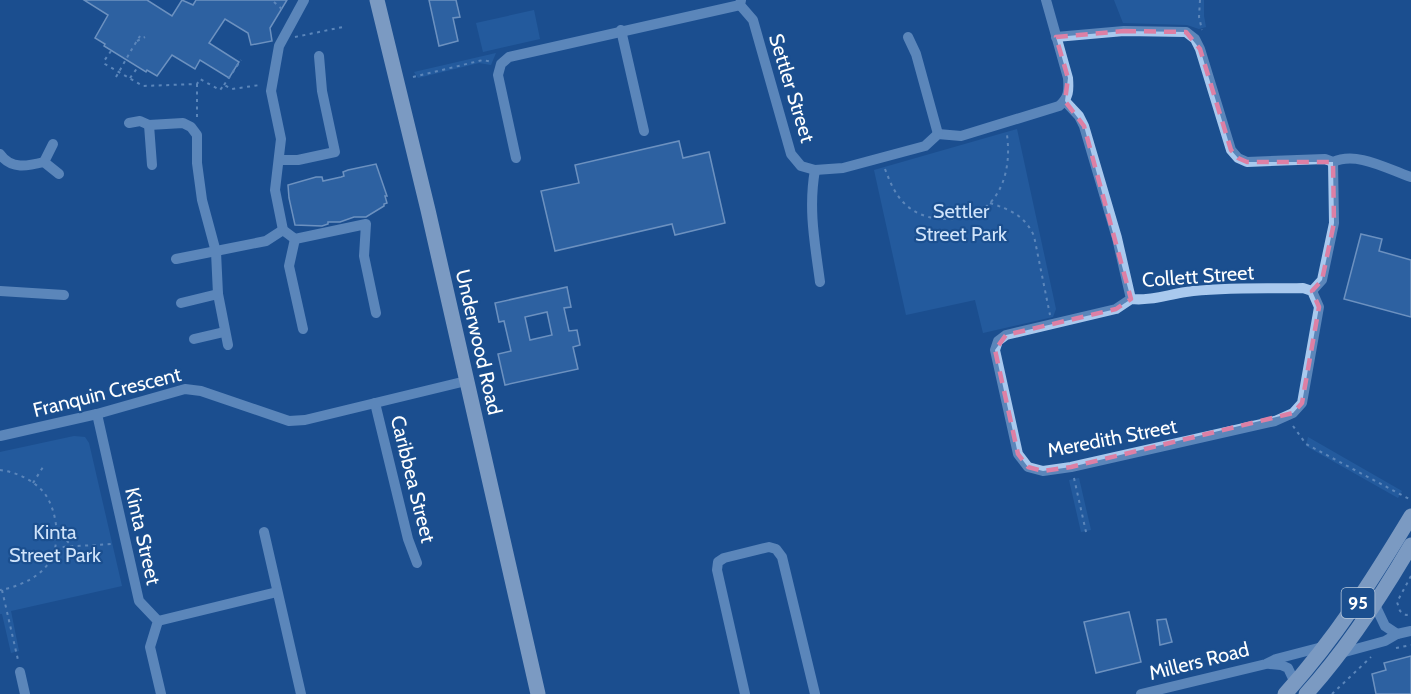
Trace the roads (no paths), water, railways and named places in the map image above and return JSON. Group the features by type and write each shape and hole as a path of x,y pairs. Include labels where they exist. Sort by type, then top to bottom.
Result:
{"main road":[{"name":"Underwood Road","path":"377,0 522,614 538,694"},
{"name":"95","path":"1295,690 1361,598 1411,516"},
{"name":"95","path":"1295,690 1340,653 1374,605 1411,545"}],"street":[{"path":"304,0 279,46 271,92 281,139 275,190 283,230 295,239 366,224 364,256 376,313"},
{"path":"908,37 916,54 938,134 961,136 1059,106 1065,101 1069,90 1068,78 1046,0"},
{"path":"516,158 498,75 501,64 509,57 740,3"},
{"name":"Settler Street","path":"740,3 753,20 791,154 801,166 815,170 843,168 925,146 938,134"},
{"path":"621,30 644,131"},
{"path":"1056,37 1135,31 1186,32 1195,39 1200,49 1231,150 1238,158 1247,162 1325,159 1333,162 1354,157 1411,177"},
{"path":"279,160 298,160 335,152 322,91 320,56"},
{"name":"Collett Street","path":"1065,101 1079,116 1084,126 1117,238 1131,299 1147,300 1186,292 1207,291 1303,288 1312,291"},
{"path":"129,123 140,121 149,125 183,123 190,126 197,135 197,164 202,200 216,252 218,294 228,345"},
{"path":"149,125 152,165"},
{"path":"44,162 53,144"},
{"path":"0,154 15,165 26,166 44,162"},
{"path":"44,162 59,174"},
{"path":"1312,291 1322,280 1334,223 1333,162"},
{"path":"815,170 811,193 811,215 820,282"},
{"path":"176,259 266,242 283,230"},
{"path":"295,239 289,266 303,328"},
{"path":"0,291 64,295"},
{"name":"Meredith Street","path":"1131,299 1116,309 1006,334 998,341 995,350 1018,454 1028,467 1043,471 1071,467 1275,421 1289,415 1302,403 1319,307 1312,291"},
{"path":"181,303 218,294"},
{"path":"194,339 224,332"},
{"name":"Franquin Crescent","path":"0,436 97,414 185,389 201,391 289,421 305,420 466,381"},
{"name":"Caribbea Street","path":"375,404 408,539 417,563"},
{"name":"Kinta Street","path":"97,414 139,601 158,621"},
{"path":"264,532 301,694"},
{"path":"745,694 717,570 718,562 724,558 769,547 776,549 782,557 815,694"},
{"path":"161,694 150,647 158,621 277,592"},
{"path":"1374,605 1385,626 1397,633"},
{"path":"1340,653 1385,641 1397,633 1411,631"},
{"name":"Millers Road","path":"1141,694 1266,664 1276,659 1326,646"},
{"name":"Millers Road","path":"1266,664 1288,668 1295,690"},
{"path":"20,672 25,694"}],"park label":[{"name":"Settler Street Park","path":"961,222"},
{"name":"Kinta Street Park","path":"55,544"}]}
